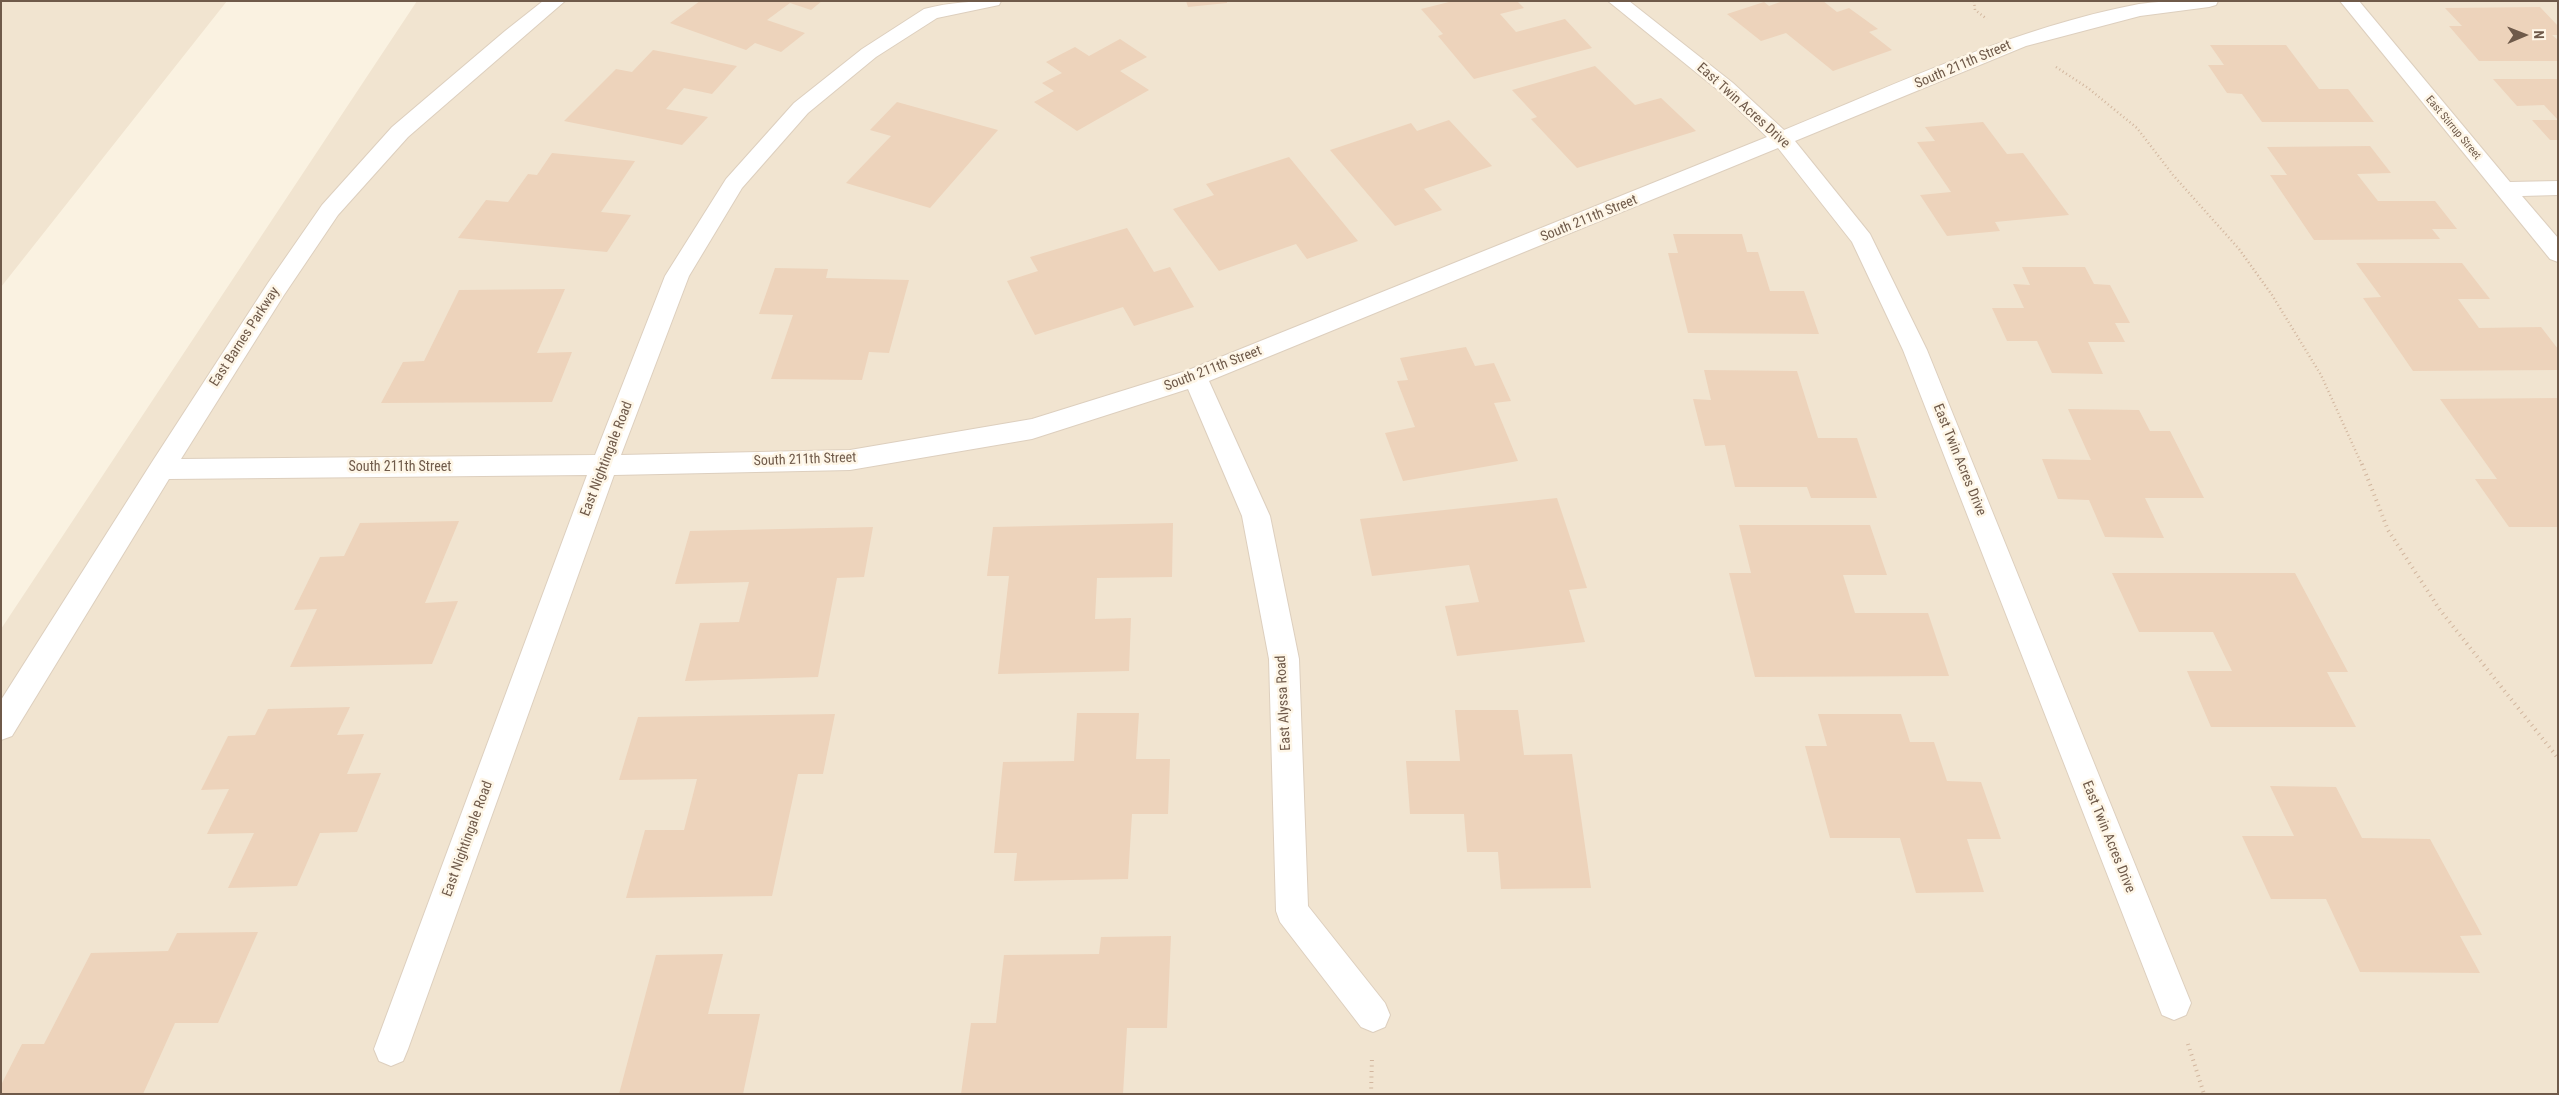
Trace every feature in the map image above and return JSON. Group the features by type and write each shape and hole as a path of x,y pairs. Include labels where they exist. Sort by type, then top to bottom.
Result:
{"street":[{"name":"East Barnes Parkway","path":"1,727 161,469 276,289 330,210 400,132 512,35 556,1"},
{"name":"East Nightingale Road","path":"391,1049 604,465 677,276 734,184 801,108 869,53 932,13 992,1"},
{"name":"East Twin Acres Drive","path":"1617,1 1726,87 1784,140 1862,239 1915,350 2174,1003"},
{"name":"South 211th Street","path":"161,469 604,465 850,460 1032,429 1195,377 1784,140 2019,42 2139,10 2209,1"},
{"name":"East Stirrup Street","path":"2349,1 2558,254"},
{"path":"2504,189 2558,188"},
{"name":"East Alyssa Road","path":"1195,377 1256,516 1284,659 1292,911 1373,1016"}],"path":[{"path":"1974,1 1975,10 2088,88 2137,128 2173,175 2239,249 2272,295 2321,374 2356,448 2388,530 2440,610 2558,758"},
{"path":"2174,1003 2204,1094"}],"shaded area":[{"path":"1,1 227,1 1,287"},
{"path":"417,1 2558,1 2558,1094 1,1094 1,629"}],"building":[{"path":"700,1 822,1 811,10 790,3 767,20 805,33 781,52 755,43 746,50 670,23"},
{"path":"1186,1 1227,1 1227,3 1188,7"},
{"path":"1453,1 1517,1 1524,8 1500,14 1516,32 1565,19 1592,48 1474,79 1438,36 1443,34 1421,9"},
{"path":"1783,1 1823,1 1837,12 1849,8 1878,29 1869,32 1892,50 1833,71 1786,33 1761,41 1727,14 1764,2 1769,6"},
{"path":"2540,7 2558,26 2558,35 2552,35 2558,40 2558,61 2479,61 2449,26 2462,26 2445,8"},
{"path":"1120,39 1147,57 1120,71 1149,90 1077,131 1034,102 1054,91 1042,83 1062,73 1046,62 1075,47 1089,56"},
{"path":"2210,45 2286,45 2319,89 2348,89 2374,122 2262,122 2242,94 2227,93 2208,65 2224,65"},
{"path":"653,50 737,66 712,94 684,88 666,109 708,117 682,145 564,121 616,69 632,72"},
{"path":"1595,66 1635,105 1661,98 1696,131 1577,168 1531,119 1537,117 1512,90"},
{"path":"2493,79 2558,79 2558,120 2544,105 2517,106"},
{"path":"897,102 998,130 930,208 846,183 891,136 870,130"},
{"path":"1449,120 1492,166 1424,189 1442,210 1395,226 1330,150 1411,123 1417,131"},
{"path":"2532,120 2558,120 2558,140 2550,140"},
{"path":"1983,122 2007,154 2023,153 2069,215 1995,222 2000,231 1947,236 1920,195 1951,192 1917,142 1935,141 1925,127"},
{"path":"2370,146 2391,173 2357,174 2378,201 2435,201 2457,229 2432,229 2440,239 2314,240 2270,175 2287,175 2267,147"},
{"path":"552,153 635,161 601,212 631,215 607,252 458,238 486,200 508,202 528,174 537,175"},
{"path":"1289,157 1358,241 1307,259 1296,244 1219,271 1173,209 1214,195 1206,184"},
{"path":"1127,228 1154,272 1170,267 1194,307 1134,326 1123,307 1035,335 1007,281 1038,271 1030,257"},
{"path":"1673,234 1742,234 1747,252 1758,252 1770,291 1804,291 1819,334 1688,333 1668,253 1678,253"},
{"path":"2356,263 2462,263 2490,299 2458,299 2479,328 2541,327 2558,349 2558,370 2413,371 2363,298 2381,297"},
{"path":"2022,267 2085,267 2094,284 2110,285 2130,323 2115,323 2125,342 2088,342 2103,374 2052,373 2037,341 2007,341 1992,308 2024,308 2013,284 2030,285"},
{"path":"775,268 828,269 826,278 909,280 889,353 869,352 862,380 771,379 793,315 759,314"},
{"path":"565,289 537,353 572,352 552,402 381,403 403,362 424,361 459,290"},
{"path":"1466,347 1475,366 1494,363 1511,401 1494,403 1518,461 1403,481 1385,433 1415,427 1397,381 1408,380 1400,358"},
{"path":"1704,370 1797,371 1818,438 1857,438 1877,498 1811,498 1807,487 1735,487 1725,445 1705,446 1693,399 1711,400"},
{"path":"2558,398 2558,527 2509,527 2475,479 2497,479 2440,399"},
{"path":"2068,409 2139,410 2150,431 2170,431 2204,498 2145,498 2164,538 2105,537 2089,500 2058,499 2042,459 2091,460"},
{"path":"1557,498 1587,588 1569,590 1585,642 1457,656 1445,606 1479,602 1469,565 1372,576 1360,519"},
{"path":"459,521 425,603 458,601 432,664 290,667 317,609 294,610 320,557 344,556 360,523"},
{"path":"1173,523 1172,577 1097,578 1095,619 1131,618 1129,671 998,674 1009,576 987,576 993,527"},
{"path":"1739,525 1870,525 1887,575 1843,575 1855,613 1928,613 1949,676 1755,677 1729,573 1751,573"},
{"path":"873,527 864,577 837,578 818,677 685,681 700,623 739,622 749,582 675,584 690,531"},
{"path":"2112,573 2295,573 2348,672 2327,672 2356,727 2211,727 2187,671 2232,671 2213,632 2139,632"},
{"path":"350,707 337,735 364,734 347,774 381,773 357,832 320,833 297,886 228,888 254,833 207,834 229,789 201,790 228,736 255,735 268,709"},
{"path":"1455,710 1518,710 1524,755 1572,754 1591,888 1501,889 1498,852 1467,852 1464,814 1410,814 1406,761 1460,761"},
{"path":"1077,713 1139,713 1136,759 1170,759 1168,814 1132,814 1128,879 1014,881 1017,853 994,853 1003,762 1074,761"},
{"path":"835,714 823,774 798,774 772,896 626,898 645,830 684,830 697,779 619,780 638,717"},
{"path":"1818,714 1901,714 1910,742 1934,742 1947,781 1981,782 2001,839 1967,839 1984,892 1916,893 1900,838 1830,838 1805,746 1827,746"},
{"path":"2270,786 2336,787 2362,838 2430,839 2482,935 2460,936 2480,973 2360,972 2326,899 2271,899 2242,836 2294,836"},
{"path":"258,932 218,1023 175,1023 143,1094 1,1094 1,1085 22,1044 44,1044 91,953 168,951 177,933"},
{"path":"1171,936 1167,1028 1127,1028 1123,1094 961,1094 971,1023 996,1023 1004,955 1099,954 1101,937"},
{"path":"723,954 708,1014 760,1014 743,1094 619,1094 656,955"}]}
